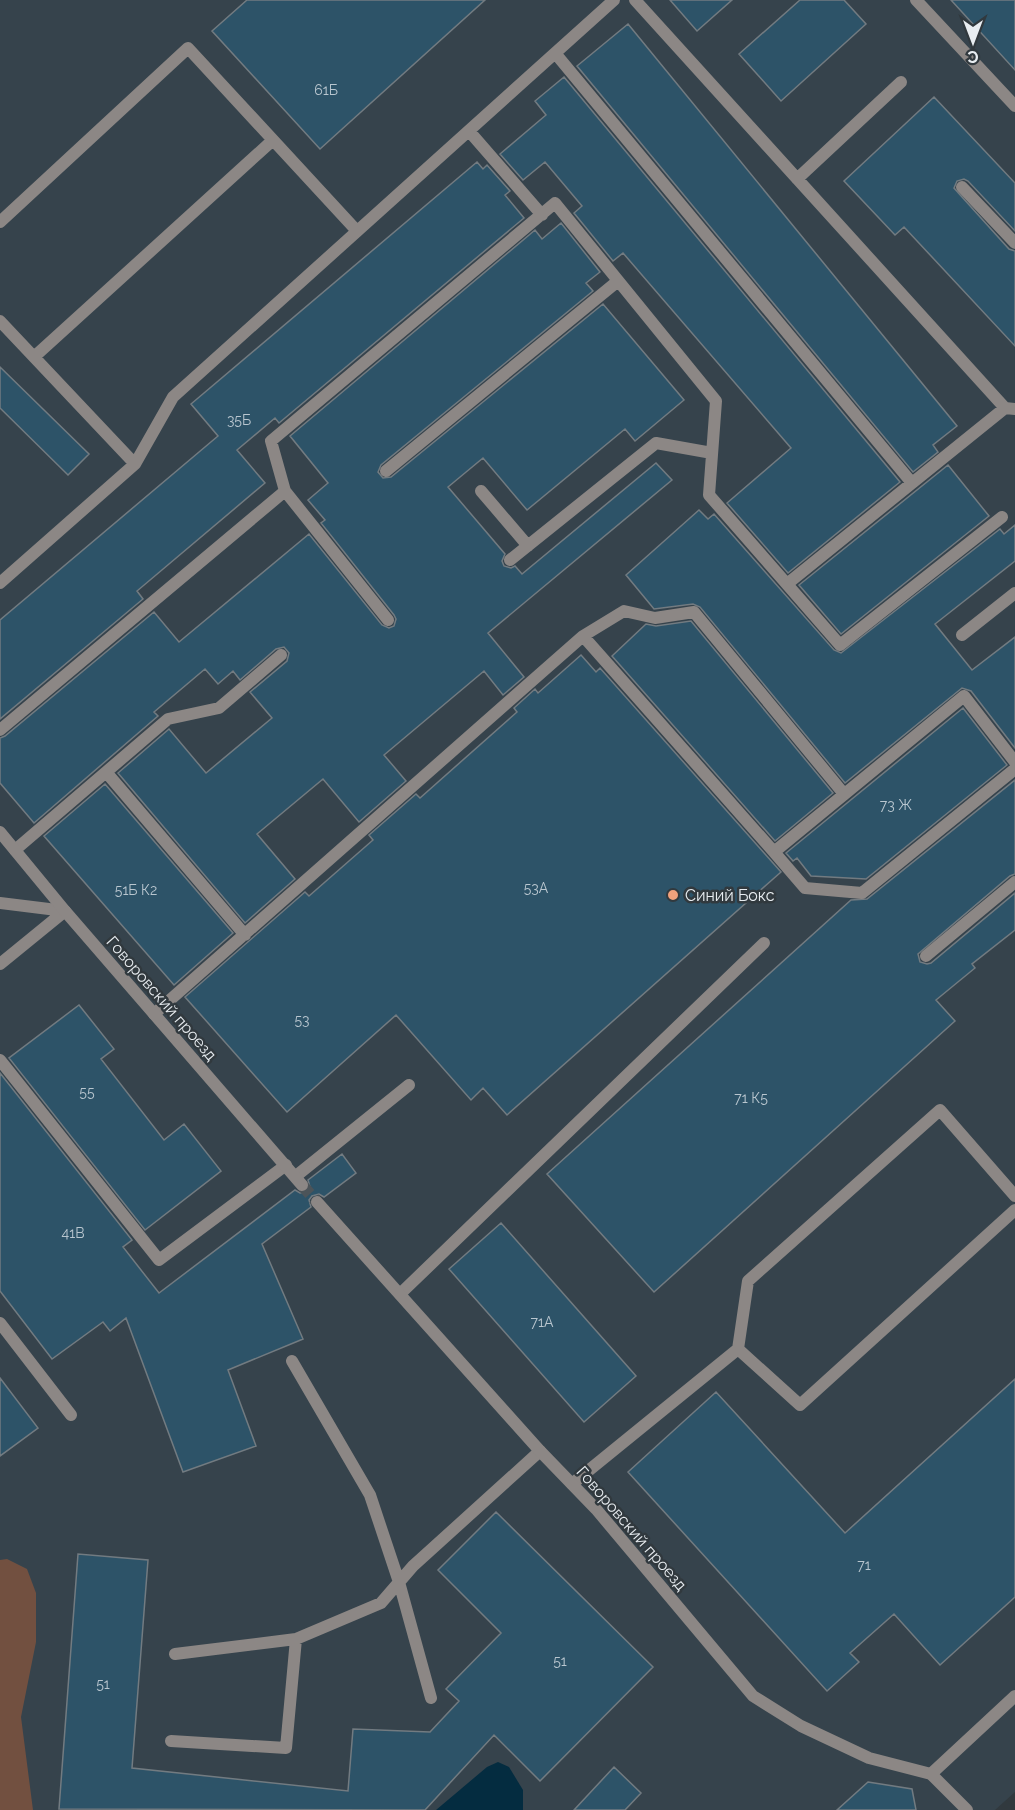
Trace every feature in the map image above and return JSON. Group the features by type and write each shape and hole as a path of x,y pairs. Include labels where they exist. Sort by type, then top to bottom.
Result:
{"street":[{"path":"0,583 135,464 173,397 614,0"},
{"path":"635,0 1010,409 912,483 787,584"},
{"path":"916,0 1015,106"},
{"path":"0,222 188,48 357,231"},
{"path":"555,54 912,483"},
{"path":"797,179 901,82"},
{"path":"469,131 542,215"},
{"path":"34,357 273,140"},
{"path":"962,187 1015,243"},
{"path":"388,620 285,491 271,441 555,203 716,401 709,495 840,645 1002,517"},
{"path":"386,471 618,281"},
{"path":"0,321 135,464"},
{"path":"510,560 656,443 712,453"},
{"path":"0,730 285,491"},
{"path":"481,491 528,546"},
{"path":"962,635 1015,593"},
{"path":"154,1014 583,636 624,611 655,618 694,612 844,794"},
{"path":"583,636 805,888 862,893 1015,769"},
{"path":"15,850 168,719 219,708 281,655"},
{"path":"774,852 964,696 1015,762"},
{"path":"106,772 245,935"},
{"name":"Говоровский проезд","path":"0,832 65,911 299,1181 409,1085"},
{"path":"926,956 1015,882"},
{"path":"0,903 65,911"},
{"path":"0,964 65,911"},
{"path":"400,1294 764,942"},
{"path":"0,1060 159,1260 286,1165"},
{"path":"572,1484 738,1349 748,1281 940,1110 1015,1196"},
{"name":"Говоровский проезд","path":"317,1202 540,1451 596,1509 753,1695 801,1726 869,1758 931,1774"},
{"path":"738,1349 800,1405 1015,1210"},
{"path":"0,1323 71,1415"},
{"path":"292,1361 370,1495 399,1582 430,1698"},
{"path":"175,1654 296,1639 381,1603 413,1566 540,1451"},
{"path":"171,1741 286,1748 296,1639"},
{"path":"967,1810 931,1774 1015,1696"}],"shaded area":[{"path":"0,0 1015,0 1015,1792 995,1810 0,1810"},
{"path":"7,1559 27,1569 36,1593 36,1642 21,1717 33,1810 0,1810 0,1560"}],"water":[{"path":"498,1762 509,1767 523,1790 523,1810 436,1810 487,1767"}],"building":[{"path":"247,0 485,0 320,149 212,31"},
{"path":"670,0 732,0 697,31"},
{"path":"800,0 844,0 866,24 781,101 739,54"},
{"path":"951,0 1015,0 1015,70"},
{"path":"628,24 957,426 933,445 938,452 913,472 577,66"},
{"path":"564,77 900,482 788,573 727,503 791,448 623,253 613,261 574,213 582,206 545,162 523,180 500,154 546,115 535,101"},
{"path":"934,97 1015,183 1015,231 968,181 964,179 957,181 954,188 1009,249 1015,251 1015,346 904,227 895,235 844,181"},
{"path":"477,162 483,169 487,165 510,191 505,195 524,218 279,423 275,418 237,450 265,483 137,591 143,599 0,719 0,620 218,436 191,404"},
{"path":"561,223 600,272 586,283 593,291 381,465 378,472 383,478 391,477 603,304 684,400 635,441 625,429 527,510 483,458 448,487 505,554 502,561 504,566 511,568 515,566 522,574 656,463 672,480 488,633 524,677 503,695 484,671 384,755 406,781 359,822 323,779 257,834 295,879 245,923 118,773 169,729 206,773 272,718 250,692 287,661 289,653 284,647 276,649 240,680 233,671 218,684 205,669 154,712 158,716 34,823 0,783 0,738 154,612 179,642 309,534 382,625 389,628 394,626 396,619 394,615 321,523 325,520 308,500 328,483 290,436 535,230 542,239"},
{"path":"0,367 89,454 68,475 0,408"},
{"path":"948,465 989,516 841,634 799,585"},
{"path":"699,510 708,519 714,514 834,650 841,653 1000,529 1004,534 1015,525 1015,561 935,624 972,670 1015,637 1015,748 971,691 962,688 845,783 700,607 693,604 654,609 626,575"},
{"path":"691,621 833,793 775,841 612,656 646,624 656,626"},
{"path":"581,655 596,672 600,668 781,872 507,1115 483,1088 471,1100 396,1015 287,1112 185,997 305,892 309,896 373,840 369,835 416,794 420,798 517,712 514,708 535,689 538,693"},
{"path":"963,708 1007,765 866,879 811,876 797,858 793,861 786,853"},
{"path":"1015,780 1015,874 918,954 920,962 931,963 1015,893 1015,930 972,964 975,968 936,1000 955,1021 654,1292 547,1174 851,900 867,899"},
{"path":"105,784 233,933 174,985 44,836"},
{"path":"79,1005 114,1049 101,1059 164,1140 184,1124 221,1171 145,1230 9,1058"},
{"path":"0,1073 132,1240 123,1247 159,1293 295,1190 300,1193 307,1192 310,1187 308,1180 342,1154 356,1173 324,1197 319,1194 312,1196 309,1200 311,1207 262,1244 303,1339 228,1370 256,1446 183,1472 126,1318 110,1331 103,1322 52,1359 0,1291"},
{"path":"501,1223 636,1376 584,1422 449,1269"},
{"path":"0,1378 38,1428 0,1456"},
{"path":"1015,1379 1015,1597 940,1665 894,1614 850,1653 859,1662 827,1691 628,1472 716,1392 845,1533"},
{"path":"496,1512 653,1667 540,1781 494,1735 425,1810 59,1809 78,1554 148,1560 132,1768 348,1791 353,1729 430,1732 459,1701 446,1689 501,1633 438,1570"},
{"path":"614,1767 641,1793 625,1810 574,1810"},
{"path":"868,1782 912,1789 916,1810 837,1810"}],"tunnel":[{"path":"302,1185 317,1202"}],"place":[{"name":"Синий Бокс","path":"673,895"}]}
